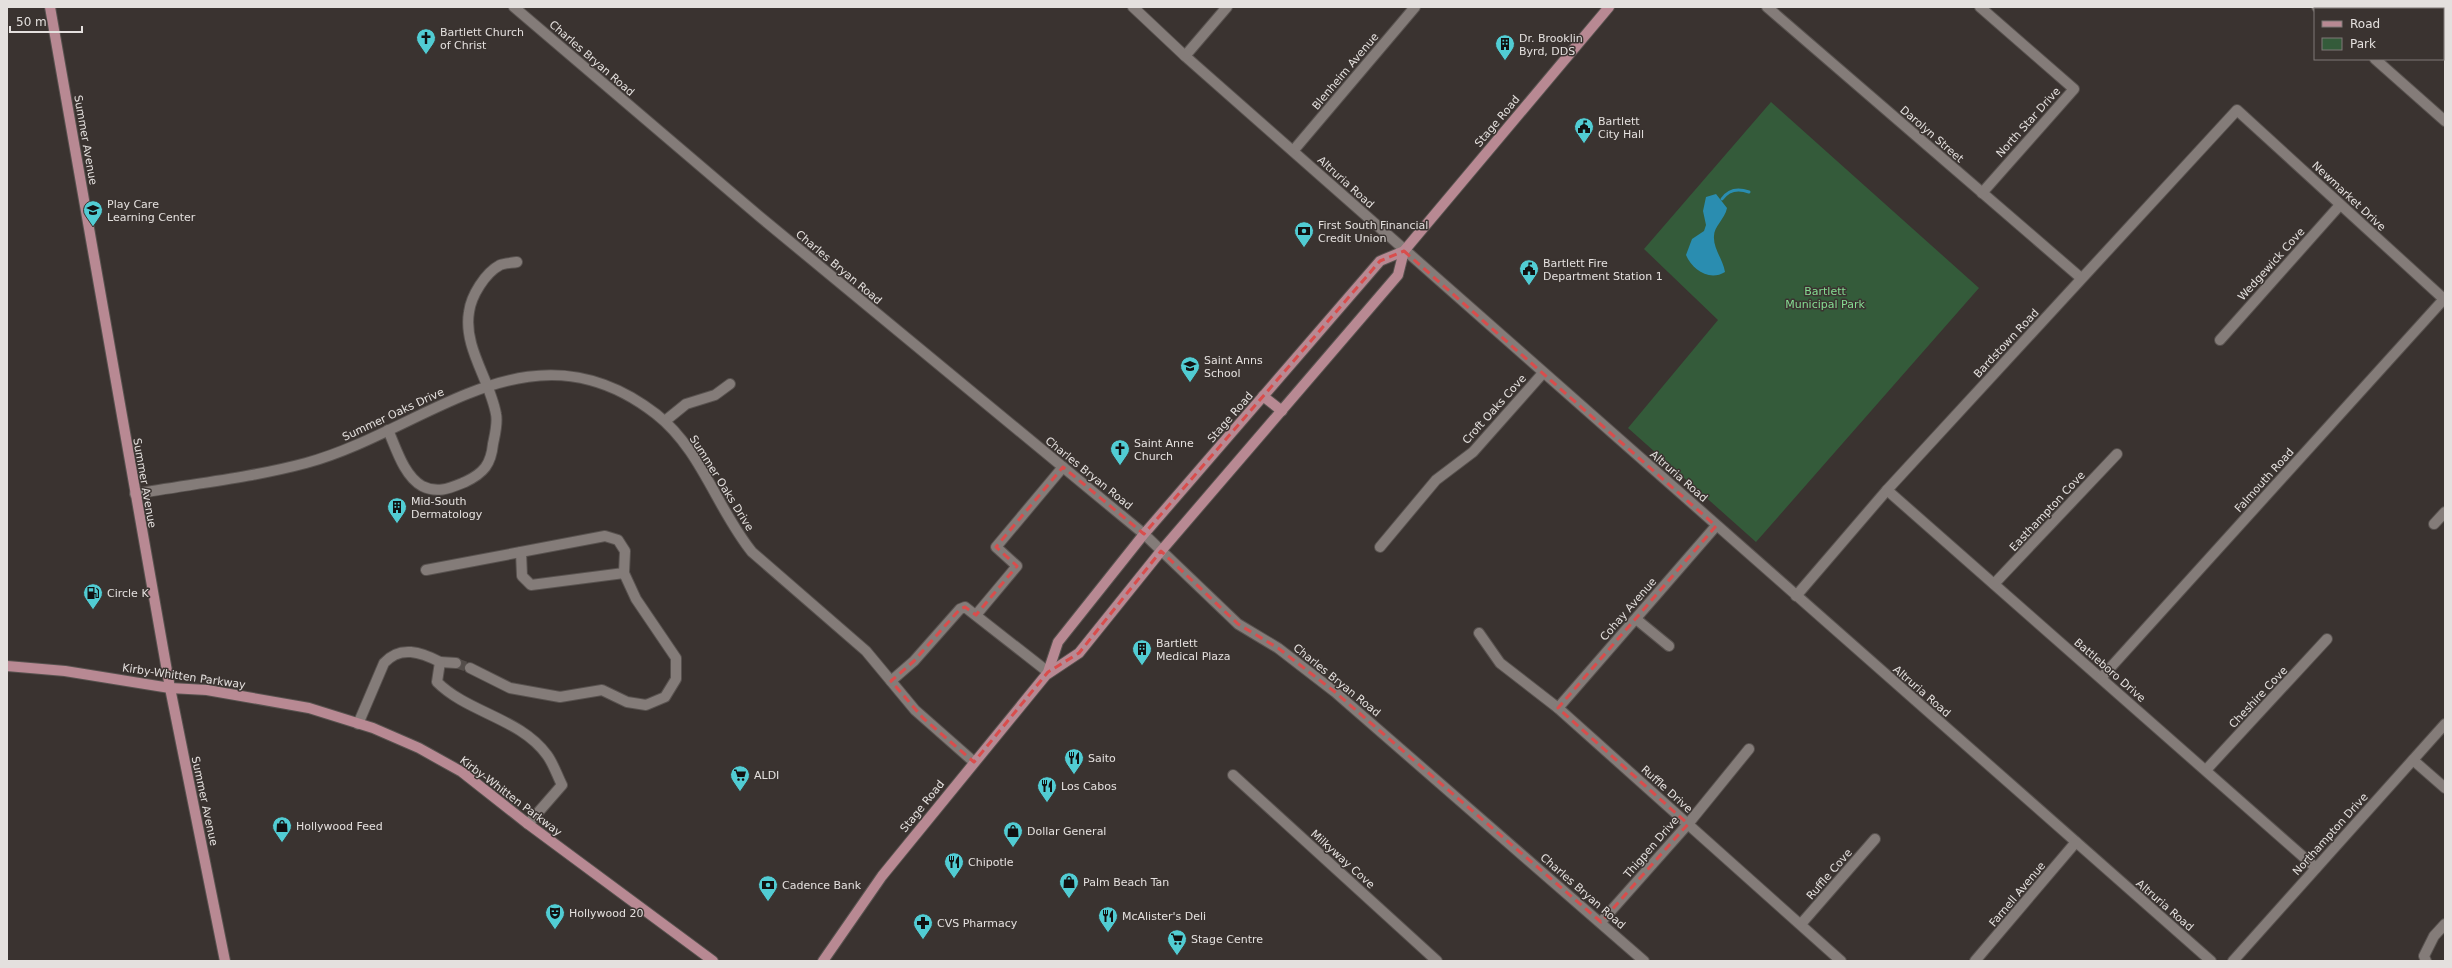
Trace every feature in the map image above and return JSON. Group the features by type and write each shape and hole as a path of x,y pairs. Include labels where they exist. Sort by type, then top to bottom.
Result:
{"main road":[{"name":"Summer Avenue","path":"50,7 170,688 225,961"},
{"name":"Stage Road","path":"1048,672 1058,642 1144,534 1380,261 1404,250 1609,7"},
{"name":"Stage Road","path":"823,961 882,876 1048,672 1079,653 1161,551 1398,275 1404,250"},
{"path":"1263,396 1282,411"},
{"name":"Kirby-Whitten Parkway","path":"7,666 65,671 170,688 207,690 309,708 358,724 419,748 462,772 528,824 713,961"}],"street":[{"name":"Charles Bryan Road","path":"514,7 747,206 1144,534 1238,624 1278,648 1335,692 1644,961"},
{"name":"Altruria Road","path":"1133,7 1185,56 1293,150 1404,250 2211,961"},
{"path":"1185,56 1227,7"},
{"name":"Blenheim Avenue","path":"1293,150 1415,7"},
{"name":"Darolyn Street","path":"1767,7 2081,278"},
{"name":"North Star Drive","path":"1980,7 2074,88 1982,192"},
{"path":"2376,60 2445,121"},
{"name":"Newmarket Drive","path":"2237,110 2444,299"},
{"name":"Bardstown Road","path":"1796,596 1887,490 2237,110"},
{"name":"Wedgewick Cove","path":"2220,340 2340,205"},
{"path":"388,430 408,471 424,487 438,491 445,490 476,477 486,469 492,457 497,420 487,385 469,334 469,311 472,300 488,276 500,265 517,262"},
{"name":"Falmouth Road","path":"2100,678 2444,299"},
{"name":"Croft Oaks Cove","path":"1380,547 1436,480 1473,452 1543,373"},
{"name":"Summer Oaks Drive","path":"135,494 306,463 347,449 487,385 514,377 537,375 572,377 618,390 664,421 686,447 739,535 752,552 854,639 877,662 891,681 923,718 974,762"},
{"path":"664,421 686,404 715,395 730,384"},
{"name":"Easthampton Cove","path":"1994,584 2117,454"},
{"path":"976,614 1017,566 996,547 1063,467"},
{"name":"Battleboro Drive","path":"1887,490 2316,868"},
{"path":"2434,524 2445,512"},
{"name":"Cohay Avenue","path":"1558,708 1716,526"},
{"path":"426,570 605,536 618,540 624,551 624,573 636,599 676,658 676,679 665,696 646,705 627,702 602,690 560,697 510,688 470,668"},
{"path":"521,552 522,576 531,585 624,573"},
{"path":"891,681 914,661 960,609 965,607 976,614 1048,672"},
{"path":"1636,619 1669,646"},
{"name":"Ruffle Drive","path":"1479,633 1500,663 1558,708 1841,961"},
{"name":"Cheshire Cove","path":"2206,770 2327,639"},
{"path":"358,724 384,663 391,655 402,651 424,653 440,662 456,663"},
{"path":"440,662 437,682 448,693 524,733 547,754 562,785 528,824"},
{"name":"Northampton Drive","path":"2233,961 2445,724"},
{"name":"Thigpen Drive","path":"1601,922 1688,824 1748,749"},
{"path":"2413,760 2445,788"},
{"name":"Milkyway Cove","path":"1233,775 1437,961"},
{"name":"Ruffle Cove","path":"1801,924 1876,839"},
{"name":"Farnell Avenue","path":"1975,961 2076,842"},
{"path":"2425,959 2434,936 2445,924"}],"highlighted area":[{"path":"1404,251 1716,526 1558,708 1688,824 1601,922 1335,692 1278,648 1238,624 1161,551 1079,653 1048,672 974,762 923,718 891,681 914,661 960,609 965,607 976,615 1017,566 996,547 1063,467 1144,534 1380,261"}],"green space":[{"name":"Bartlett Municipal Park","path":"1771,102 1979,288 1756,542 1628,428 1718,320 1644,249"}],"water":[{"path":"1716,194 1727,208 1714,232 1715,245 1725,272 1713,276 1707,275 1697,269 1692,265 1686,255 1692,239 1704,231 1706,225 1703,211 1706,197"}],"waterway":[{"path":"1722,199 1734,190 1749,192"}],"tunnel":[{"path":"456,663 470,668"}],"place":[{"name":"Bartlett Church of Christ","path":"426,55"},
{"name":"Dr. Brooklin Byrd, DDS","path":"1505,61"},
{"name":"Bartlett City Hall","path":"1584,144"},
{"name":"Play Care Learning Center","path":"93,227"},
{"name":"First South Financial Credit Union","path":"1304,248"},
{"name":"Bartlett Fire Department Station 1","path":"1529,286"},
{"name":"Saint Anns School","path":"1190,383"},
{"name":"Saint Anne Church","path":"1120,466"},
{"name":"Mid-South Dermatology","path":"397,524"},
{"name":"Circle K","path":"93,610"},
{"name":"Bartlett Medical Plaza","path":"1142,666"},
{"name":"Saito","path":"1074,775"},
{"name":"ALDI","path":"740,792"},
{"name":"Los Cabos","path":"1047,803"},
{"name":"Hollywood Feed","path":"282,843"},
{"name":"Dollar General","path":"1013,848"},
{"name":"Chipotle","path":"954,879"},
{"name":"Palm Beach Tan","path":"1069,899"},
{"name":"Cadence Bank","path":"768,902"},
{"name":"Hollywood 20","path":"555,930"},
{"name":"McAlister's Deli","path":"1108,933"},
{"name":"CVS Pharmacy","path":"923,940"},
{"name":"Stage Centre","path":"1177,956"}]}
